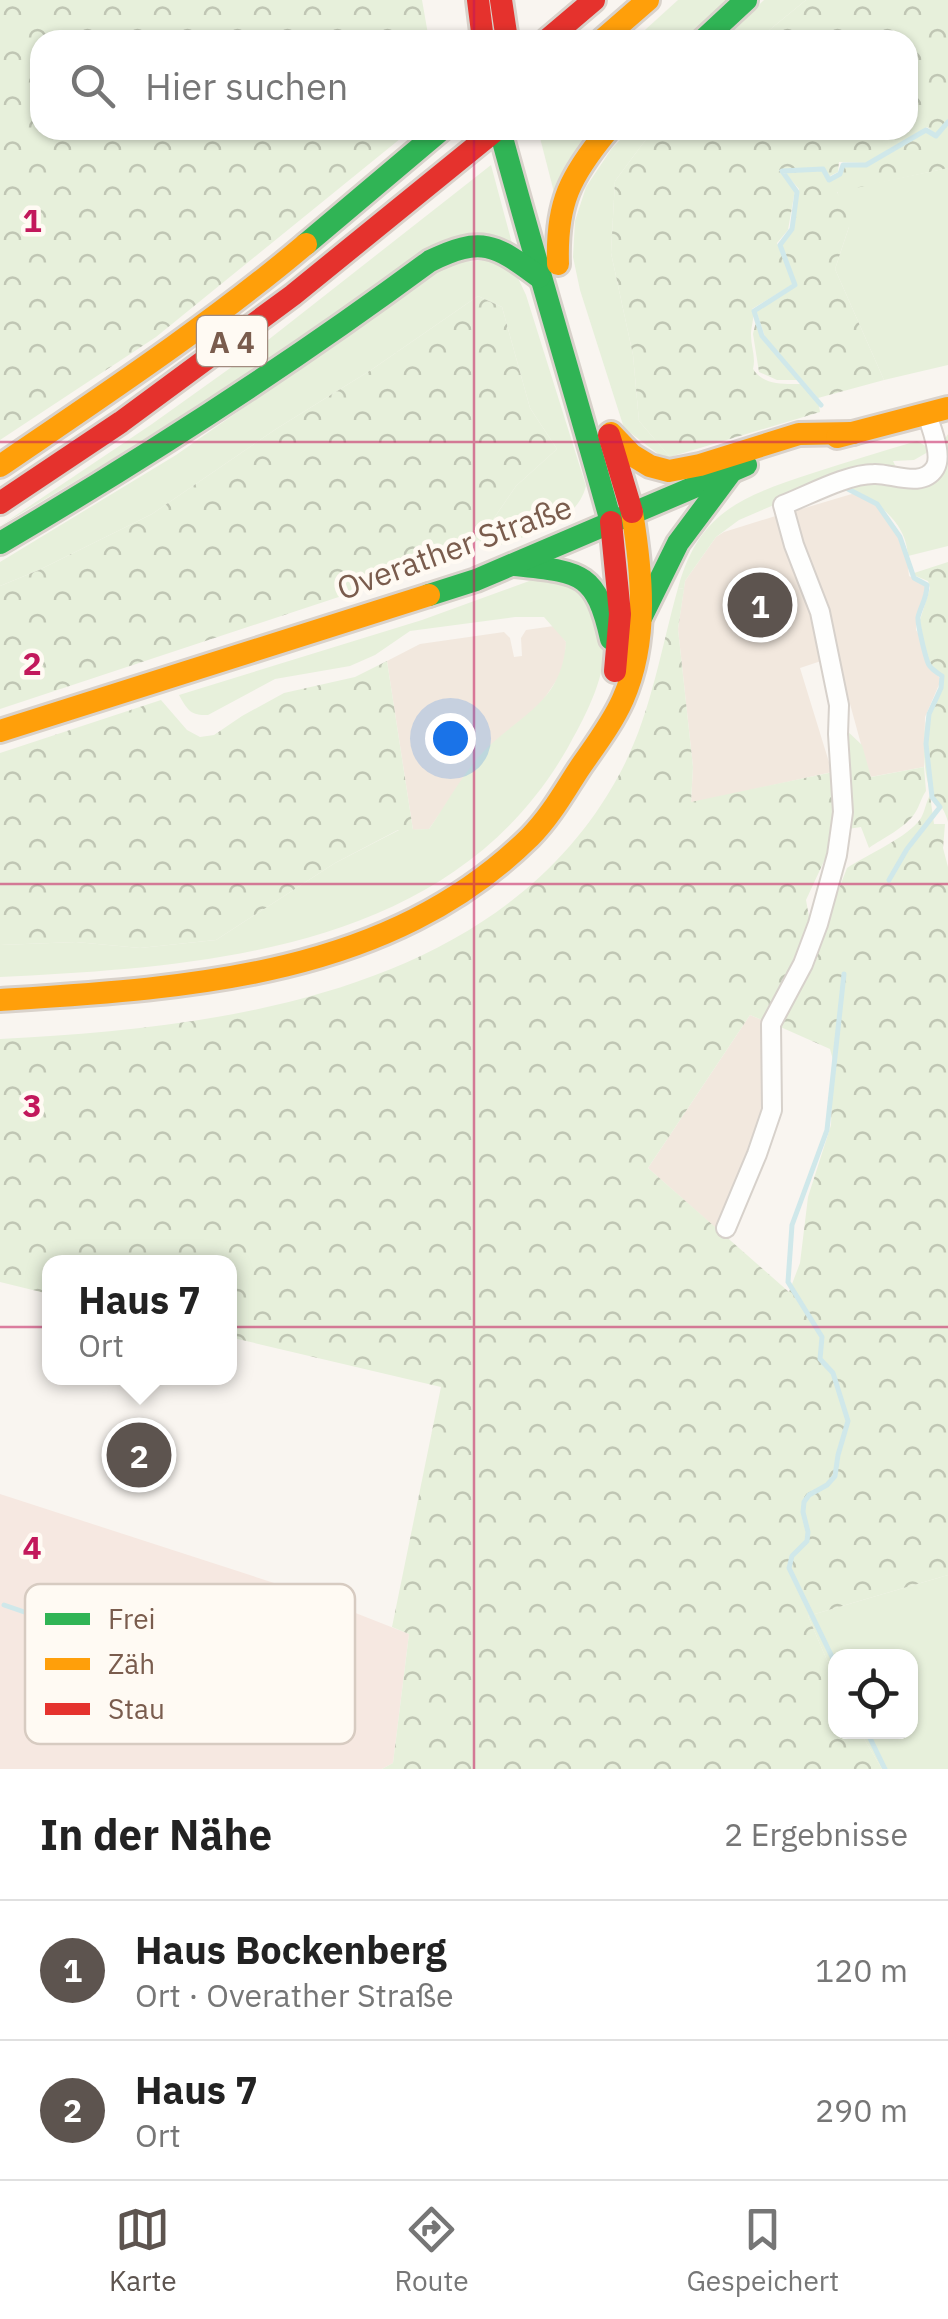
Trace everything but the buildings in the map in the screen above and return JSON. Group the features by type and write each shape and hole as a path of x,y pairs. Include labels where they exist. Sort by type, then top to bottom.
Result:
{"main road":[{"path":"478,0 482,30"},
{"path":"501,0 505,30"},
{"path":"559,30 594,0"},
{"path":"614,30 648,0"},
{"path":"714,30 746,0"},
{"name":"A 4","path":"0,466 244,294 429,140"},
{"name":"A 4","path":"0,503 181,379 293,296 486,140"},
{"path":"502,140 607,429 622,517 622,604 621,638 604,730"},
{"path":"0,1000 224,980 321,958 381,936 438,908 489,874 519,847 562,796 604,730 623,698 639,638 639,552 580,410 524,140"},
{"path":"549,270 560,208 586,156 600,140"},
{"path":"0,543 153,450 430,260 452,249 481,244 549,270"},
{"name":"Overather Straße","path":"0,731 476,580 776,454 938,411"},
{"path":"607,429 632,455 669,471 799,434 853,433"},
{"path":"640,620 678,543 734,469"},
{"path":"513,565 572,572 593,586 606,612 616,669"}],"street":[{"name":"Overather Straße","path":"726,1228 772,1110 771,1024 804,964 818,924 837,855 843,812 839,705 820,612 783,505 854,478 874,474 917,478 932,472 938,459 938,411"}],"shaded area":[{"path":"855,493 876,504 889,517 906,547 909,576 928,588 916,630 925,658 941,680 925,717 924,767 870,777 820,594 788,513"},
{"path":"782,514 815,614 821,661 800,668 832,772 691,803 693,767 678,629 685,581 716,537"},
{"path":"554,626 566,642 565,663 544,699 490,746 429,829 413,830 387,661 420,644 504,632 510,638 514,657 522,656 521,638 526,630"},
{"path":"750,1015 767,1022 767,1110 758,1162 728,1239 648,1168"},
{"path":"0,1494 277,1584 25,1584 25,1744 355,1744 355,1613 409,1634 393,1763 382,1769 0,1769"}],"green space":[{"path":"0,0 422,0 427,30 30,30 30,140 399,140 156,337 0,440"},
{"path":"678,0 738,0 707,30 645,30"},
{"path":"764,0 806,0 769,30 732,30"},
{"path":"806,0 948,0 948,120 936,134 927,127 918,132 918,30 769,30"},
{"path":"948,125 948,168 837,192 854,222 835,269 884,380 818,398 765,337 756,310 796,285 780,243 791,230 799,189 784,172 821,169 828,181 841,175 841,165 867,166 918,140 927,131 937,138"},
{"path":"541,140 594,140 557,204"},
{"path":"620,140 646,140 615,181 611,253 633,355 639,421 670,457 665,459 624,428 573,257 575,221 586,187"},
{"path":"646,140 905,140 866,163 839,162 838,172 828,177 822,167 779,170 795,190 788,230 777,243 793,284 752,309 753,369 769,381 803,384 820,412 670,457 639,421 633,355 611,253 615,181"},
{"path":"491,165 513,247 494,242 288,355 0,526 254,351"},
{"path":"948,168 948,365 884,380 835,269 849,227 837,191"},
{"path":"491,260 517,276 526,295 586,486 571,512 559,521 486,550 479,540 516,486 557,449 530,408 502,307 478,296 152,514 0,586 0,562 176,455 440,270 458,262"},
{"path":"478,296 502,307 530,408 557,449 516,486 479,540 366,588 0,709 0,586 152,514"},
{"path":"756,321 761,338 799,380 777,380 759,372 753,334"},
{"path":"948,434 948,546 908,556 896,522 848,487 865,481 916,485"},
{"path":"917,441 929,448 932,460 928,452 914,460 893,461 898,471 825,483 739,520 716,537 685,581 684,589 678,588 698,541 727,510 788,481"},
{"path":"948,562 948,822 929,787 924,761 927,716 943,679 925,654 919,623 930,588 928,581 911,574"},
{"path":"551,573 589,592 604,635 599,679 567,749 518,816 459,868 392,907 318,935 240,953 160,965 0,977 0,945 76,942 140,948 216,940 335,863 399,830 429,829 480,755 550,691 563,661 566,642 544,617 515,617 410,631 375,655 350,666 275,679 208,715 190,711 179,695 422,620"},
{"path":"678,588 684,589 678,629 693,767 691,802 838,771 832,844 806,900 810,922 794,969 767,1022 750,1015 648,1168 789,1292 800,1263 808,1197 831,1125 833,1060 830,1049 776,1025 813,956 847,868 915,825 930,795 934,824 945,824 948,1575 808,1616 828,1663 828,1739 864,1739 882,1769 382,1769 393,1763 409,1634 392,1627 441,1387 237,1339 237,1255 42,1255 42,1292 0,1282 0,1039 174,1024 262,1008 348,985 430,951 504,907 568,848 630,753 647,707"},
{"path":"387,661 413,830 398,830 335,863 216,940 140,948 76,942 0,945 0,753 161,700 187,730 200,737 214,735 284,693 355,677"},
{"path":"843,727 862,745 871,777 924,767 926,791 915,813 869,848 861,827 848,829"},
{"path":"948,1575 948,1769 882,1769 864,1739 918,1739 918,1649 828,1649 828,1663 808,1616"}],"waterway":[{"path":"918,135 926,130 936,136 948,122"},
{"path":"821,405 762,336 754,311 795,285 780,245 792,229 797,192 782,171 823,169 829,180 840,174 843,165 866,165 909,140"},
{"path":"846,488 877,504 900,537 914,578 927,585 919,626 929,665 942,676 929,714 926,744 932,797 940,807 889,880"},
{"path":"828,1649 789,1568 792,1556 807,1541 804,1502 835,1476 848,1421 833,1373 820,1359 822,1337 788,1282 792,1225 827,1130 844,974"},
{"path":"4,1605 25,1612"},
{"path":"870,1739 885,1769"}],"traffic: fast":[{"path":"714,30 746,0"},
{"path":"306,244 429,140"},
{"path":"503,140 611,522"},
{"path":"0,543 219,408 430,261 462,248 487,247 511,257 539,277"},
{"path":"429,595 476,580 746,465"},
{"path":"642,616 678,543 731,472"},
{"path":"515,565 555,570 582,579 599,600 611,639"}],"traffic: slow":[{"path":"614,30 648,0"},
{"path":"558,264 560,224 568,191 600,140"},
{"path":"0,466 194,331 306,244"},
{"path":"837,437 948,408"},
{"path":"611,433 632,455 669,471 799,434 853,433"},
{"path":"0,1000 142,989 282,966 349,947 414,920 474,884 544,821 623,699 640,630 640,582 632,512"},
{"path":"0,731 429,595"}],"traffic: jam":[{"path":"478,0 482,30"},
{"path":"501,0 506,30"},
{"path":"559,30 594,0"},
{"path":"0,503 121,422 293,295 484,140"},
{"path":"609,435 632,512"},
{"path":"611,522 620,614 615,671"}],"place":[{"name":"Haus Bockenberg","path":"760,605"},
{"name":"Haus 7","path":"139,1455"}]}
